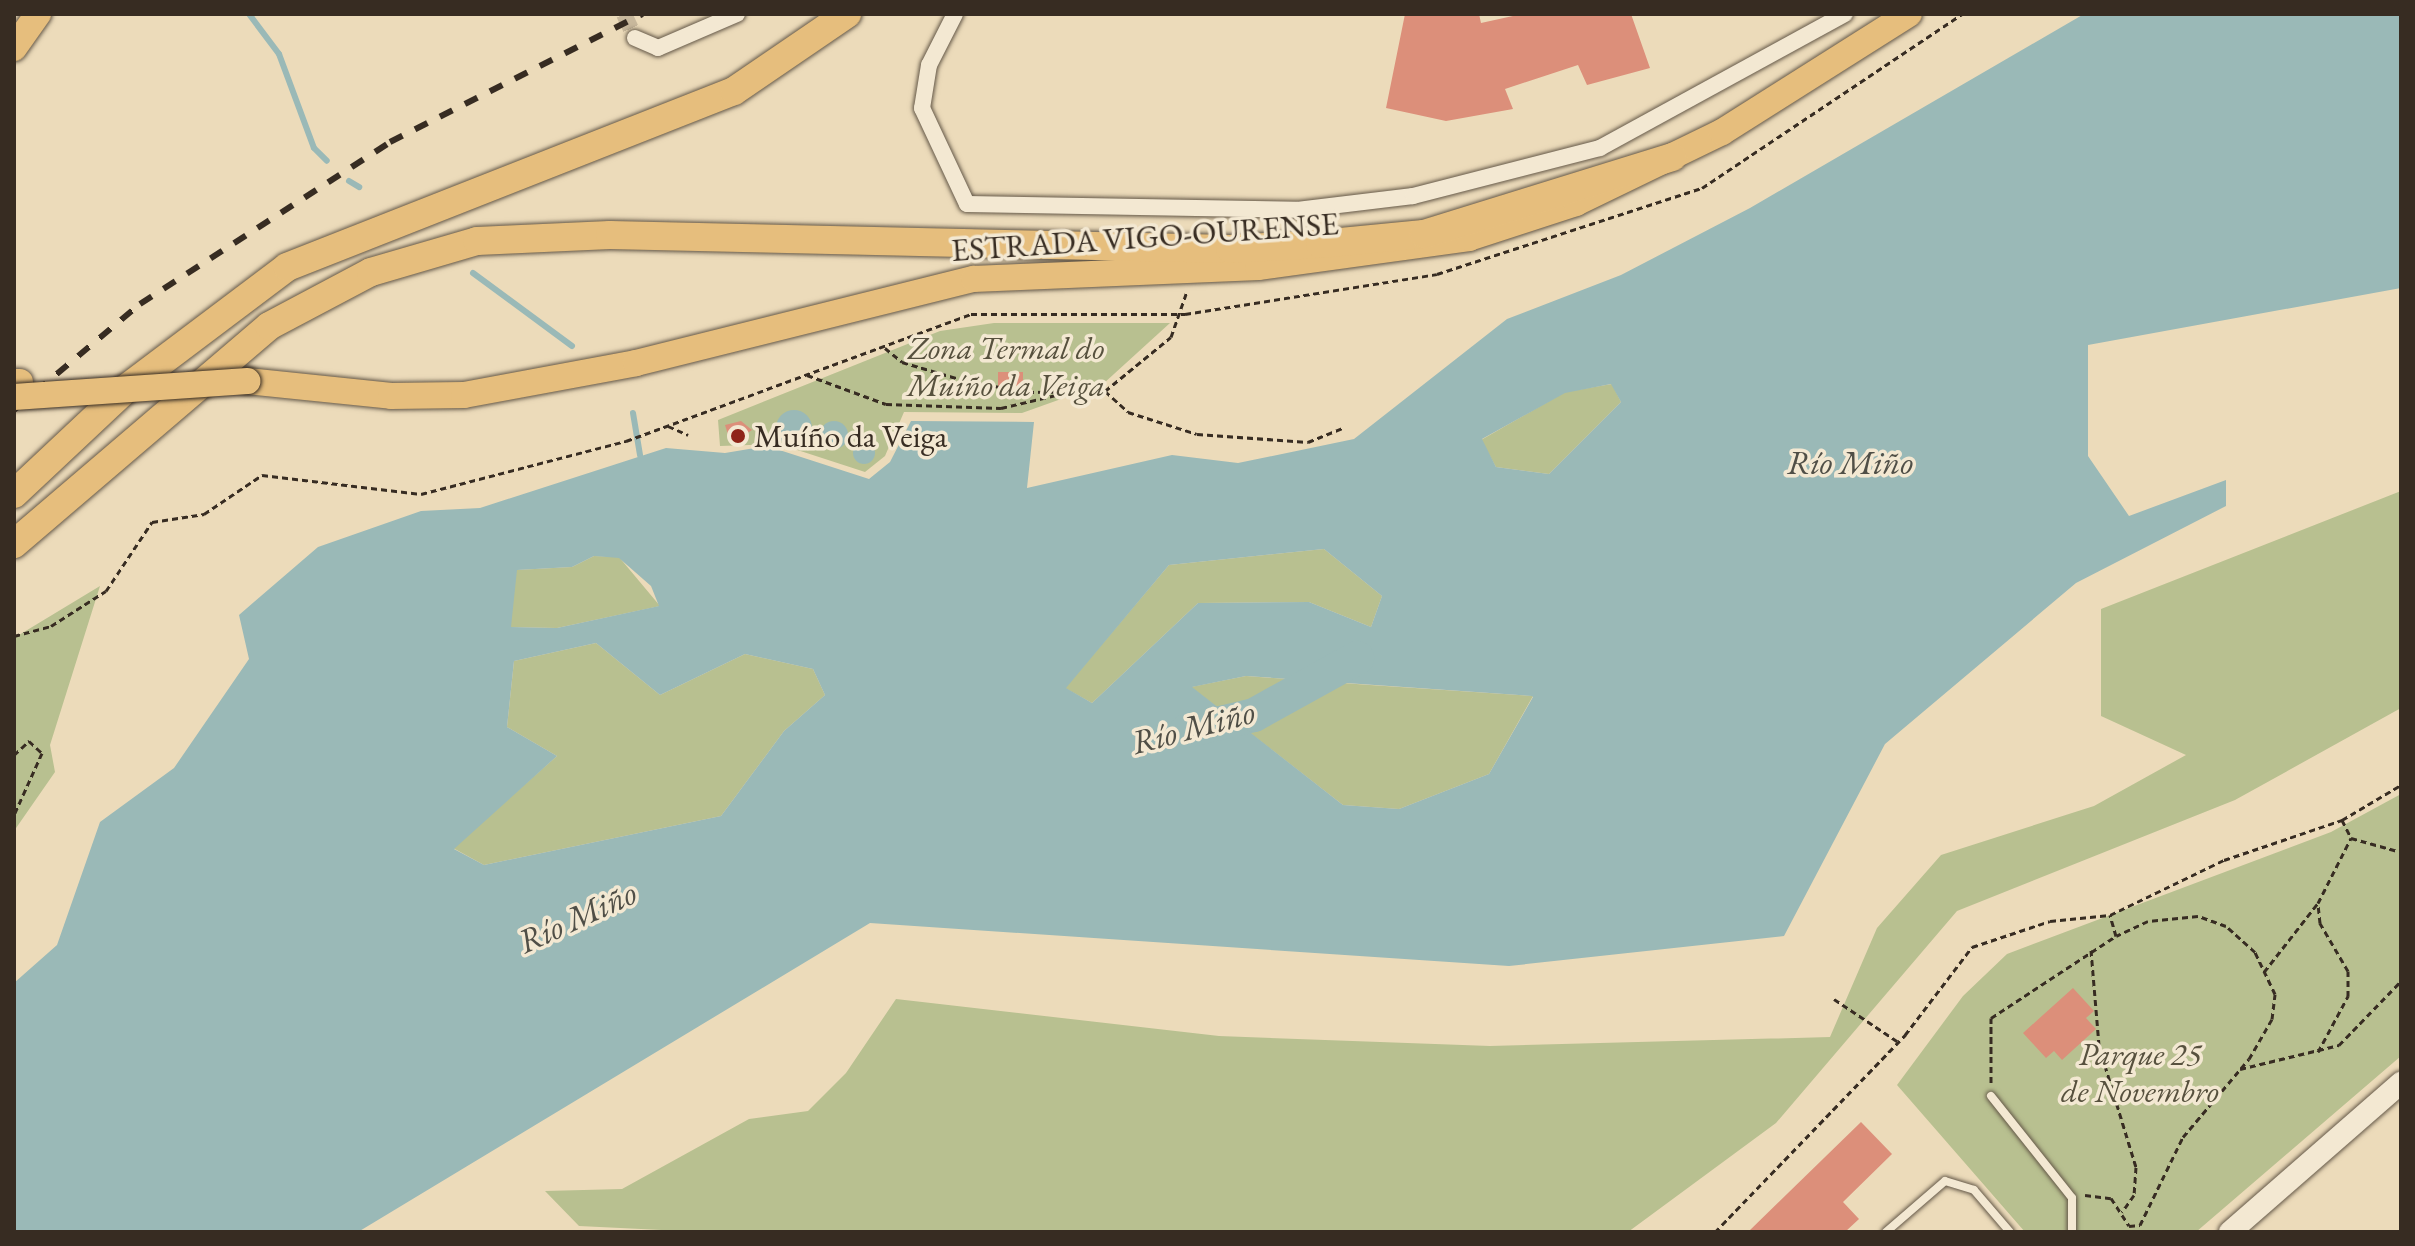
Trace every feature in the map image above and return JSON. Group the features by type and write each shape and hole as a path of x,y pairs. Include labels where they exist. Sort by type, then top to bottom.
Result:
{"highway":[{"path":"14,27 26,14"},
{"path":"14,48 38,14"},
{"name":"ESTRADA VIGO-OURENSE","path":"16,387 247,381 391,396 477,393 636,363 974,279 1258,267 1402,251 1576,203 1767,107 1909,14"},
{"path":"14,494 128,387 287,267 734,91 844,18"},
{"path":"14,544 269,326 371,272 477,241 610,235 1230,249 1320,244 1424,234 1672,157"}],"main road":[{"path":"2230,1232 2401,1083"}],"street":[{"path":"635,38 658,48 737,14"},
{"path":"955,14 929,65 922,108 967,204 1297,210 1413,196 1600,148 1845,14"}],"lane":[{"path":"1991,1096 2072,1198 2072,1232"},
{"path":"1886,1232 1945,1181 1974,1190 2010,1232"}],"path":[{"path":"884,347 902,362 966,381 1069,392 1105,391 1171,337 1188,287"},
{"path":"807,375 886,404 1001,408 1069,392"},
{"path":"1105,391 1128,412 1197,434 1308,442 1342,428"},
{"path":"668,426 688,435"},
{"path":"14,636 51,626 106,591 152,522 204,514 262,475 421,494 654,431"},
{"path":"14,755 29,741 42,753 14,815"},
{"path":"1715,1232 1898,1042 1972,947 2050,921 2110,915 2224,860 2342,820 2401,785"},
{"path":"2342,820 2351,838 2401,852"},
{"path":"2264,972 2318,903 2351,838"},
{"path":"2318,903 2320,923 2348,971 2348,996 2318,1052"},
{"path":"2110,915 2116,936"},
{"path":"1991,1096 1991,1018 2091,950 2148,921 2198,916 2226,926 2264,972 2275,994 2272,1019 2240,1069 2183,1137 2140,1225 2129,1226 2122,1212 2094,1192 2072,1198"},
{"path":"2091,950 2099,1046 2136,1167 2134,1195 2122,1212"},
{"path":"2240,1069 2339,1045 2401,981"},
{"path":"1834,999 1898,1042"}],"green space":[{"name":"Zona Termal do Muíño da Veiga","path":"994,323 1170,323 1103,384 1022,413 904,412 885,456 865,472 779,444 720,446 718,420 940,331"},
{"path":"1612,384 1621,402 1549,474 1496,467 1481,440 1565,392"},
{"path":"2401,491 2401,708 2235,800 1957,911 1776,1123 1628,1232 703,1232 579,1226 545,1191 622,1189 749,1119 808,1111 846,1073 896,999 1219,1036 1490,1046 1830,1037 1877,928 1941,855 2094,806 2186,755 2101,716 2101,609"},
{"path":"1324,549 1382,596 1371,627 1309,602 1198,603 1092,703 1065,688 1169,565"},
{"path":"594,556 619,557 660,606 557,628 510,627 516,570 572,567"},
{"path":"100,586 50,745 55,772 14,831 14,638"},
{"path":"596,643 660,695 745,654 813,669 825,695 784,731 721,816 484,865 453,848 557,756 507,727 514,661"},
{"path":"1246,676 1533,696 1489,774 1399,809 1343,805 1191,687"},
{"name":"Parque 25 de Novembro","path":"2401,794 2401,1056 2196,1232 2025,1232 1897,1085 1963,996 2007,954 2331,832"}],"water":[{"name":"Río Miño","path":"2084,14 2401,14 2401,288 2088,345 2088,456 2129,516 2226,480 2226,506 2076,583 1885,744 1784,936 1509,966 870,923 358,1232 14,1232 14,983 57,945 100,822 174,768 249,659 239,615 318,547 421,511 480,508 666,448 725,453 767,446 869,479 890,462 911,421 1034,422 1027,488 1172,455 1238,463 1354,439 1507,319 1621,275 1750,208","holes":["1611,384 1621,402 1549,474 1496,467 1482,439 1565,393","1324,549 1382,596 1371,627 1309,602 1198,603 1092,703 1066,688 1169,565","594,556 619,558 651,586 659,606 557,628 511,627 517,570 572,567","596,643 660,695 745,654 813,669 825,695 784,731 721,816 484,865 454,849 557,756 507,727 514,661","1246,676 1533,697 1489,774 1399,809 1343,805 1192,687"]},
{"path":"794,410 807,415 812,428 807,441 794,446 781,441 776,428 781,415"},
{"path":"834,421 844,425 848,435 844,445 834,449 824,445 820,435 824,425"},
{"path":"864,442 872,445 875,453 872,461 864,464 856,461 853,453 856,445"}],"building":[{"path":"1405,14 1479,14 1481,23 1522,14 1631,14 1650,68 1587,85 1578,65 1505,89 1513,109 1446,121 1386,108"},
{"path":"998,372 1023,372 1023,386 998,386"},
{"name":"Muíño da Veiga","path":"741,421 752,430 731,444 725,425"},
{"path":"2073,988 2094,1011 2086,1018 2096,1029 2062,1060 2054,1051 2046,1058 2023,1033"},
{"path":"1861,1122 1892,1154 1843,1202 1859,1219 1845,1232 1748,1232"}],"waterway":[{"path":"249,14 279,54 314,148 327,161"},
{"path":"349,181 359,187"},
{"path":"473,273 572,346"},
{"path":"633,413 640,455"},
{"name":"Río Miño","path":"1186,731 1254,715 1357,658"}],"tunnel":[{"path":"624,14 635,38"}],"railway":[{"path":"14,410 140,304 390,142 642,14"}],"place":[{"name":"Muíño da Veiga","path":"738,436"}]}
